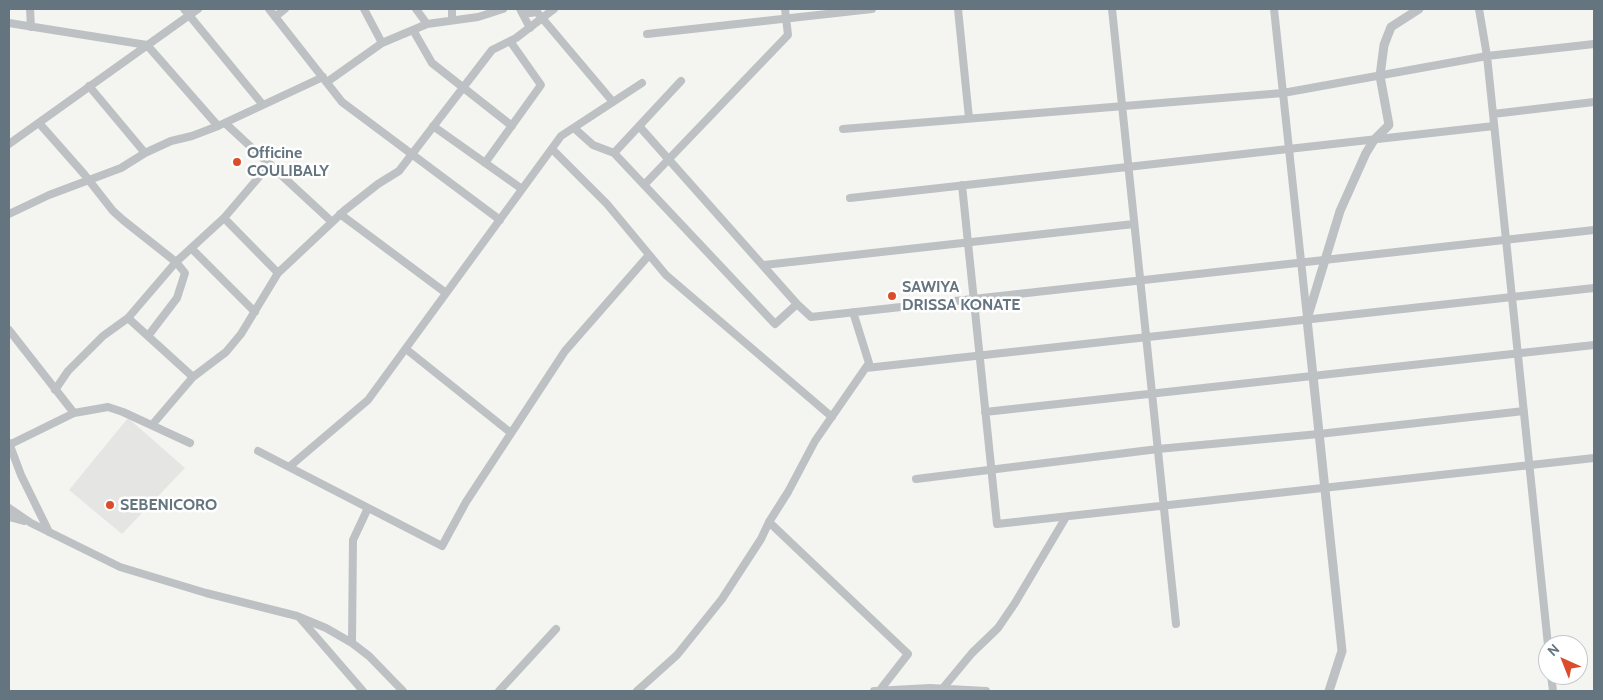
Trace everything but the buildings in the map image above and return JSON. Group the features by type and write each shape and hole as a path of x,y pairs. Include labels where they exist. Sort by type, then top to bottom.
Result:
{"street":[{"path":"30,9 31,27"},
{"path":"9,144 147,45 187,12 198,9"},
{"path":"269,9 342,102 500,220"},
{"path":"275,17 285,9"},
{"path":"364,9 382,43"},
{"path":"416,9 427,24"},
{"path":"452,9 452,20"},
{"path":"9,214 121,168 145,153 171,141 192,136 222,125 263,105 325,80 382,43 427,24 478,16 503,9"},
{"path":"152,425 194,377 226,352 241,334 278,273 340,214 378,184 399,171 492,50 530,28 554,9"},
{"path":"644,185 788,35 785,9"},
{"path":"647,34 872,9"},
{"path":"958,9 969,118"},
{"path":"1112,9 1176,624"},
{"path":"1274,9 1342,651 1329,691"},
{"path":"1307,319 1340,211 1366,152 1374,140 1389,125 1380,76 1384,45 1391,27 1419,9"},
{"path":"1479,9 1487,56 1547,635"},
{"path":"521,11 537,12 613,102"},
{"path":"521,11 530,28"},
{"path":"187,12 263,105"},
{"path":"9,23 147,45 222,125 270,164 332,222"},
{"path":"413,30 432,63 512,126"},
{"path":"485,163 542,85 510,41"},
{"path":"843,129 1283,93 1487,56 1594,44"},
{"path":"614,153 680,81"},
{"path":"289,467 368,400 561,136 642,83"},
{"path":"89,86 145,153"},
{"path":"1493,114 1594,102"},
{"path":"39,122 122,220 176,262 185,273 177,298 148,336"},
{"path":"434,126 522,189"},
{"path":"639,126 797,304 811,317 1594,230"},
{"path":"850,198 1494,126"},
{"path":"574,128 593,145 614,153 775,324 797,304"},
{"path":"552,150 607,204 666,275 832,417"},
{"path":"55,390 68,371 103,336 128,318 176,262 224,218 270,164"},
{"path":"962,185 997,524 1594,458"},
{"path":"340,214 446,293"},
{"path":"224,218 278,273"},
{"path":"764,265 1134,224"},
{"path":"191,248 255,312"},
{"path":"258,451 442,546 466,502 565,351 649,255"},
{"path":"866,368 1594,288"},
{"path":"637,691 677,655 722,600 761,539 815,440 869,363 853,312"},
{"path":"128,318 194,377"},
{"path":"9,330 74,413"},
{"path":"985,412 1594,345"},
{"path":"406,349 511,433"},
{"path":"49,532 21,476 9,445 74,413 108,407 190,443"},
{"path":"916,479 1158,449 1319,434 1524,411"},
{"path":"9,508 31,523 120,567 206,593 297,616 326,628 369,656 402,691"},
{"path":"352,644 354,540 368,508"},
{"path":"9,517 31,523"},
{"path":"943,688 972,653 998,628 1066,517"},
{"path":"769,522 908,654 877,691"},
{"path":"297,616 362,691"},
{"path":"499,691 556,629"},
{"path":"877,691 930,688 986,691"}],"shaded area":[{"path":"128,418 185,468 122,534 69,490"}],"place":[{"name":"Officine COULIBALY","path":"237,162"},
{"name":"SAWIYA DRISSA KONATE","path":"892,296"},
{"name":"SEBENICORO","path":"110,505"}]}
